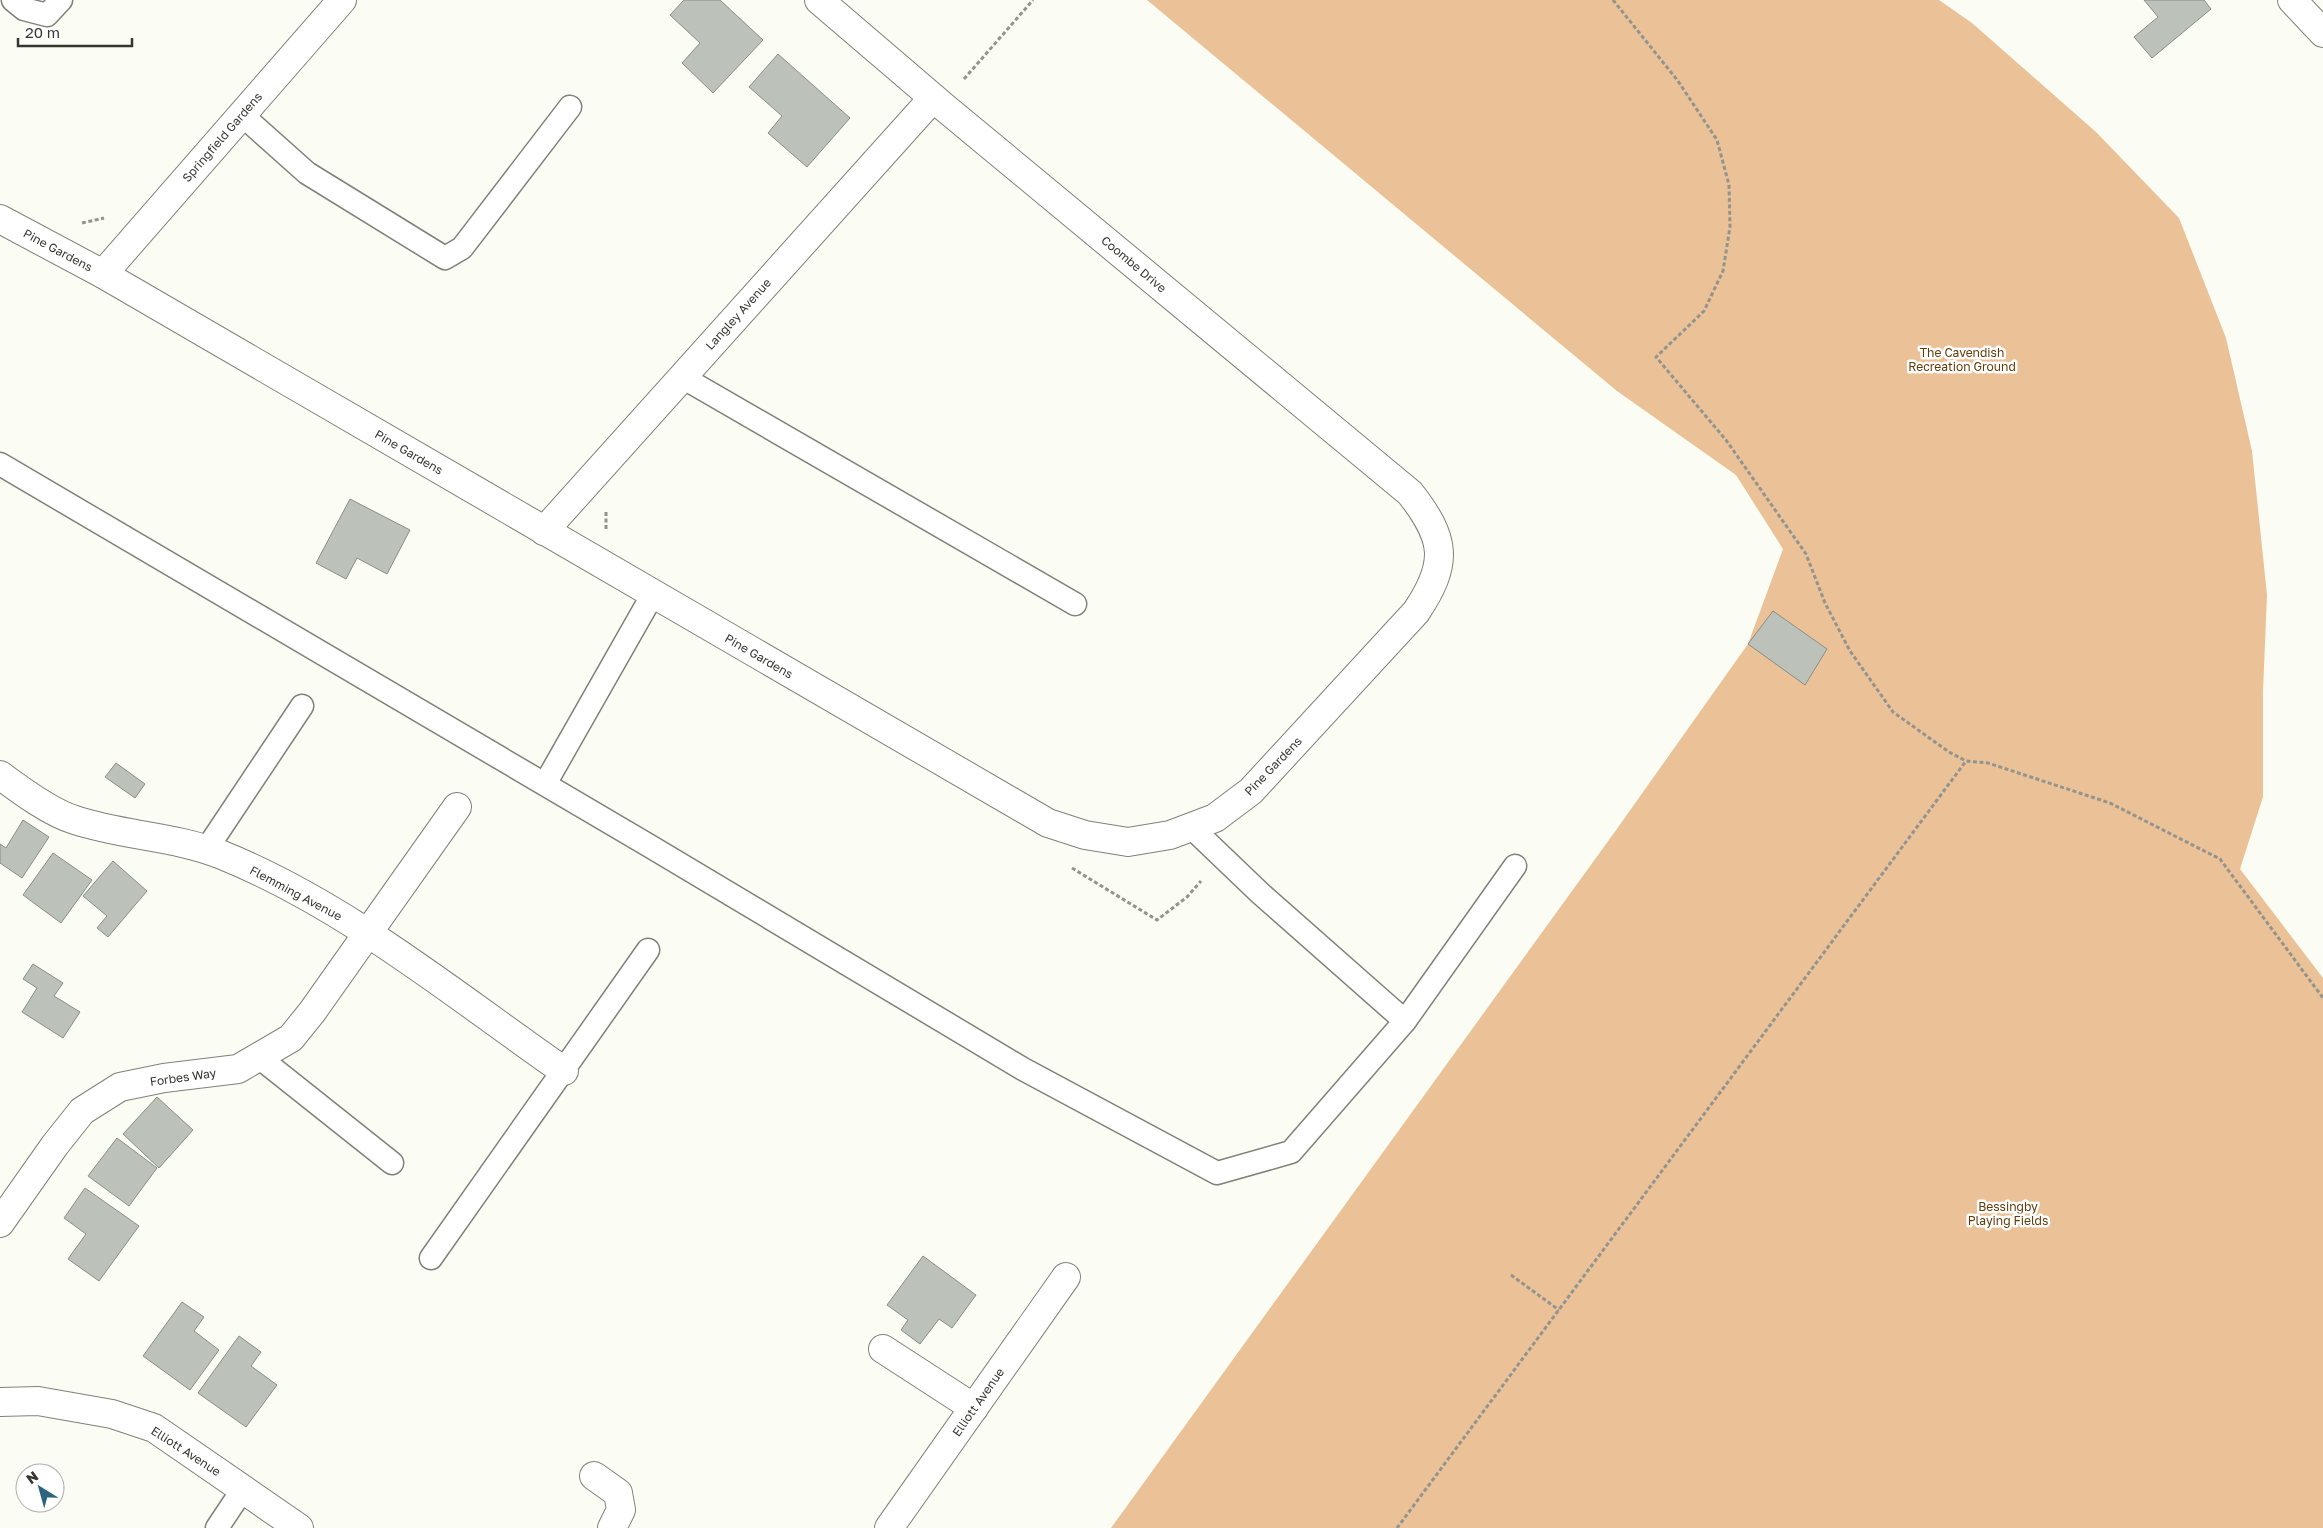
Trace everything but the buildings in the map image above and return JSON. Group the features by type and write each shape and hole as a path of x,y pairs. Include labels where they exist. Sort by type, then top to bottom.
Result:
{"street":[{"name":"Springfield Gardens","path":"102,274 342,0"},
{"name":"Coombe Drive","path":"819,0 933,98 1410,493 1427,514 1437,538"},
{"path":"2292,0 2323,33"},
{"name":"Langley Avenue","path":"544,531 933,98"},
{"name":"Pine Gardens","path":"0,219 102,274 1048,823 1085,835 1128,842 1170,835 1216,818 1251,791 1416,612 1432,588 1439,566 1437,538"},
{"name":"Flemming Avenue","path":"0,775 23,792 73,820 131,835 186,844 222,855 298,892 367,933 564,1071"},
{"name":"Forbes Way","path":"0,1223 55,1145 82,1111 112,1091 120,1087 164,1078 238,1069 260,1058 291,1038 312,1012 457,807"},
{"name":"Elliott Avenue","path":"889,1528 1066,1277"},
{"path":"883,1349 974,1408"},
{"name":"Elliott Avenue","path":"0,1402 38,1401 112,1414 154,1428 299,1528"},
{"path":"594,1476 618,1494 621,1510 612,1528"}],"lane":[{"path":"14,0 24,9 47,15 61,0"},
{"path":"242,115 307,173 445,258 462,248 570,107"},
{"path":"682,377 1075,604"},
{"path":"0,464 1023,1069 1217,1172 1291,1152 1405,1022 1515,866"},
{"path":"544,784 653,594"},
{"path":"206,850 302,706"},
{"path":"1191,827 1261,894 1405,1022"},
{"path":"431,1258 648,950"},
{"path":"260,1058 392,1164"},
{"path":"217,1528 243,1489"}],"path":[{"path":"958,86 1033,0"},
{"path":"1613,0 1678,81 1717,140 1730,185 1730,226 1723,271 1704,311 1656,357 1726,440 1806,554 1825,603 1850,651 1893,712 1949,752 1966,761 1988,763 2110,803 2220,859 2323,998"},
{"path":"1396,1528 1966,761"},
{"path":"1511,1275 1559,1310"}],"green space":[{"path":"1147,0 1939,0 1972,23 2096,132 2179,218 2226,338 2252,451 2267,595 2263,691 2263,797 2240,869 2323,978 2323,1528 1111,1528 1614,833 1748,644 1783,549 1736,475 1617,391"}],"park label":[{"name":"The Cavendish Recreation Ground","path":"1962,359"},
{"name":"Bessingby Playing Fields","path":"2008,1213"}]}
